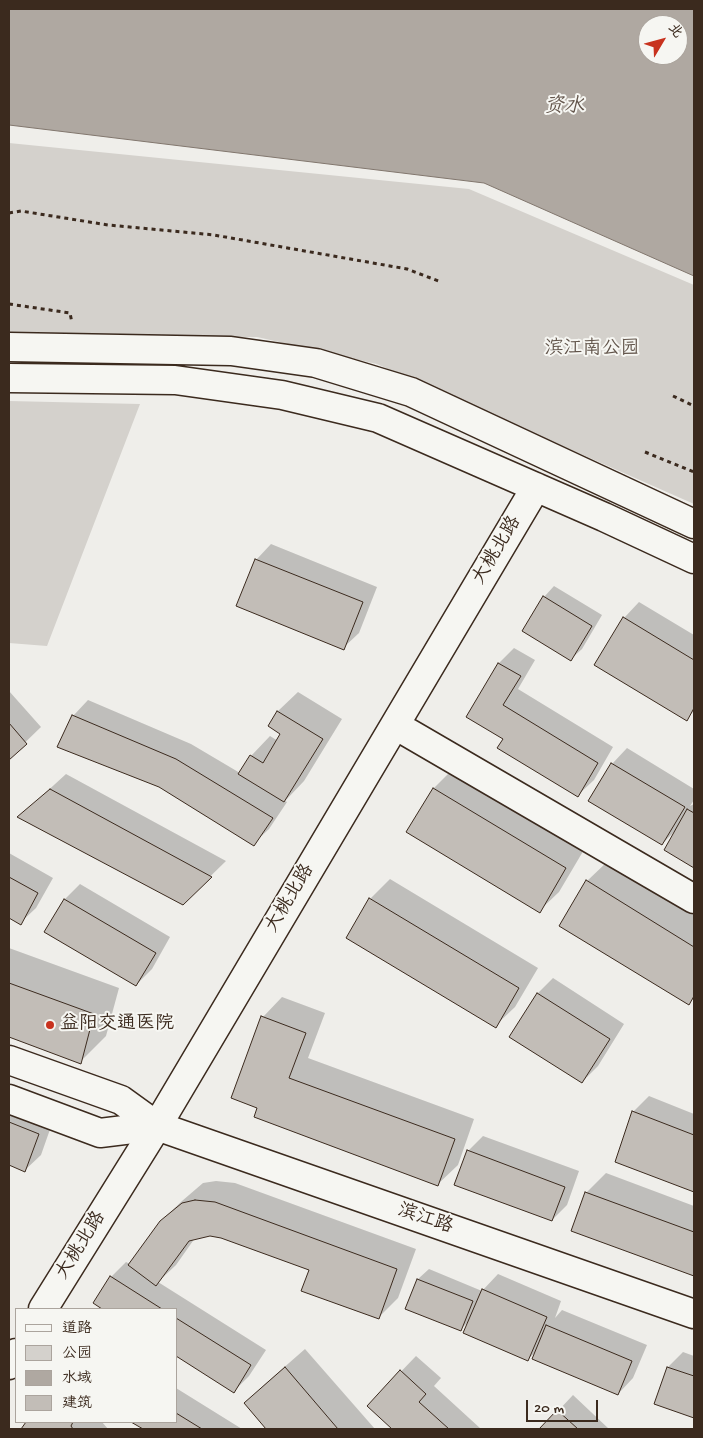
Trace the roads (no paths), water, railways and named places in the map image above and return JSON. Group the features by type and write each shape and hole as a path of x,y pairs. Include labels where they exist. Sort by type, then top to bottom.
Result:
{"street":[{"path":"9,347 231,351 316,364 411,392 694,524"},
{"path":"9,378 175,380 282,395 378,418 694,559"},
{"name":"大桃北路","path":"44,1308 157,1126 536,487"},
{"path":"395,725 694,899"},
{"name":"滨江路","path":"9,1060 121,1100 157,1126 694,1314"},
{"name":"滨江路","path":"9,1099 100,1133 157,1126"}],"water":[{"name":"资水","path":"9,9 694,9 694,276 484,183 9,125"}],"place":[{"name":"益阳交通医院","path":"50,1025"}],"park label":[{"name":"滨江南公园","path":"592,350"}]}
